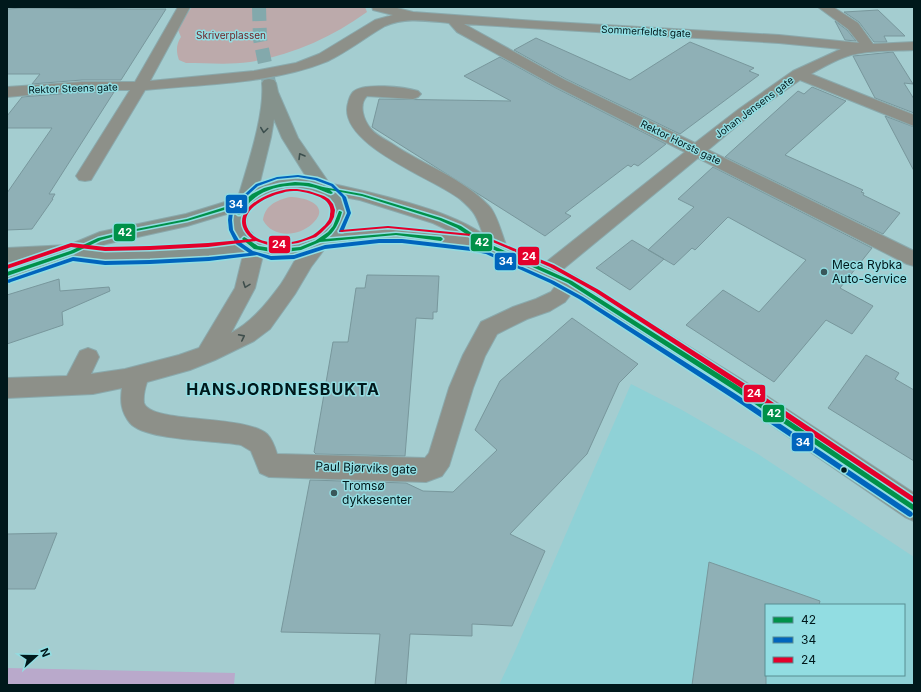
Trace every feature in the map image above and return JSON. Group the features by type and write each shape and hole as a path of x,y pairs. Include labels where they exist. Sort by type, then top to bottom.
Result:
{"main road":[{"path":"255,247 242,237 238,230 237,216 246,202 263,137 269,87 290,138 303,160 324,188"},
{"path":"7,255 72,252 105,256 150,255 255,247 276,252 288,251 310,246 320,241 333,230 340,218 341,212 335,196 324,188 314,184 302,183 277,185 265,189 246,202 187,220 100,239 72,252"}],"street":[{"path":"85,176 140,86 184,7"},
{"name":"Sommerfeldts gate","path":"378,7 413,16 536,25 779,39 869,48 914,46"},
{"path":"824,7 853,26 869,48"},
{"name":"Rektor Steens gate","path":"7,92 82,86 140,86 254,75 300,66 324,57 380,23 396,18 413,16"},
{"name":"Rektor Horsts gate","path":"454,18 457,25 462,29 560,83 914,259"},
{"name":"Johan Jensens gate","path":"548,272 564,257 769,94 798,74 845,52 869,48"},
{"path":"798,74 914,121"},
{"path":"413,94 372,91 363,92 358,96 354,110 358,122 366,134 465,194 484,211 490,247"},
{"path":"324,188 362,195 440,219 459,228 490,247 570,282 733,386 914,508"},
{"path":"7,388 93,384 182,364 207,354 246,335 262,323 288,289 304,262 320,241 396,234 490,247"},
{"path":"207,354 245,288 255,247"},
{"path":"7,274 72,252"},
{"name":"Paul Bjørviks gate","path":"137,375 133,406 138,416 150,422 169,426 244,434 257,440 263,447 269,465 426,470 432,468 440,458 461,388 474,355 489,328 558,297 570,282"},
{"path":"74,385 88,357"}],"shaded area":[{"path":"631,384 682,410 758,454 914,557 914,685 499,685"},
{"path":"7,668 235,673 234,685 7,685"}],"green space":[{"name":"Skriverplassen","path":"192,7 365,7 367,12 326,37 282,55 242,63 186,63 179,60 178,57 177,45 181,37 178,30"},
{"path":"290,197 296,197 309,201 318,208 319,212 317,218 306,228 293,233 279,233 267,226 263,220 264,215 266,210 272,204"}],"building":[{"path":"7,9 166,9 121,80 82,80 32,84 40,74 7,74"},
{"path":"878,10 905,36 884,36 887,42 874,42 859,22 844,12"},
{"path":"835,21 847,30 856,41 845,40"},
{"path":"536,38 630,80 690,42 754,68 749,71 759,75 680,134 566,79 514,50"},
{"path":"893,52 913,84 904,83 914,99 914,113 875,98 853,56"},
{"path":"500,57 554,87 666,144 638,166 634,164 631,167 628,165 565,213 571,216 545,236 372,127 379,99 511,101 464,76"},
{"path":"812,87 846,101 785,155 863,190 861,192 864,193 863,195 900,213 883,234 725,157 798,91 804,94"},
{"path":"82,92 114,92 49,194 55,194 32,229 7,230 7,193 52,128 7,128 7,116 22,97"},
{"path":"885,116 914,127 914,171"},
{"path":"713,167 872,248 840,288 873,306 852,334 826,320 774,382 686,325 723,290 759,312 806,260 728,217 695,250 692,248 674,265 648,250 694,207 678,199"},
{"path":"632,240 664,259 630,290 596,268"},
{"path":"367,275 439,276 437,312 433,312 433,319 416,318 405,456 316,454 314,452 333,342 348,342 356,288 365,288"},
{"path":"59,279 60,291 109,287 110,291 62,312 63,325 7,344 7,295"},
{"path":"572,318 638,364 619,383 587,454 510,534 545,551 512,626 472,624 472,636 410,634 406,685 375,685 380,634 281,632 310,480 406,483 423,491 453,492 497,450 475,430 500,381"},
{"path":"866,355 899,373 895,379 914,390 914,461 828,408"},
{"path":"57,533 35,589 7,589 7,534"},
{"path":"709,562 820,601 819,604 765,604 766,685 692,685"}],"tunnel":[{"path":"259,7 260,39 269,83"}],"transit line":[{"name":"34","path":"341,231 349,213 344,197 332,185 316,179 298,176 277,178 257,185 237,203 231,212 231,230 238,243 251,252 271,258 294,257 325,247 379,241 402,241 471,249 487,253 552,282 581,298 737,398 910,514"},
{"name":"42","path":"239,214 249,200 270,188 291,184 301,184 322,188 331,193"},
{"name":"42","path":"239,214 244,203 253,195 280,185 309,184 321,187 331,193"},
{"name":"42","path":"323,188 362,195 440,219 459,227 483,243 570,282 733,386 914,508"},
{"name":"24","path":"297,190 316,194 328,200 332,205 333,210 330,222 314,236 288,244 268,244 252,237 246,230 243,223 247,211 259,201 273,194 297,190"},
{"name":"42","path":"7,274 72,252 100,239 131,231 187,220 246,202"},
{"name":"42","path":"317,242 333,230 340,212"},
{"name":"24","path":"341,231 388,227 482,236 552,266 597,291 745,387 914,500"},
{"name":"42","path":"320,241 396,234 441,239"},
{"name":"42","path":"244,239 257,247 278,251"},
{"name":"42","path":"244,239 256,248 278,251"},
{"name":"24","path":"7,267 71,245 105,249 150,248 208,245 254,240"},
{"name":"42","path":"278,251 301,248 317,242"},
{"name":"42","path":"278,251 300,248 317,242"},
{"name":"34","path":"9,281 73,259 105,263 150,262 209,259 256,254"}],"place":[{"name":"Meca Rybka Auto-Service","path":"824,272"},
{"name":"Tromsø dykkesenter","path":"334,493"}],"district":[{"name":"HANSJORDNESBUKTA","path":"283,389"}]}
